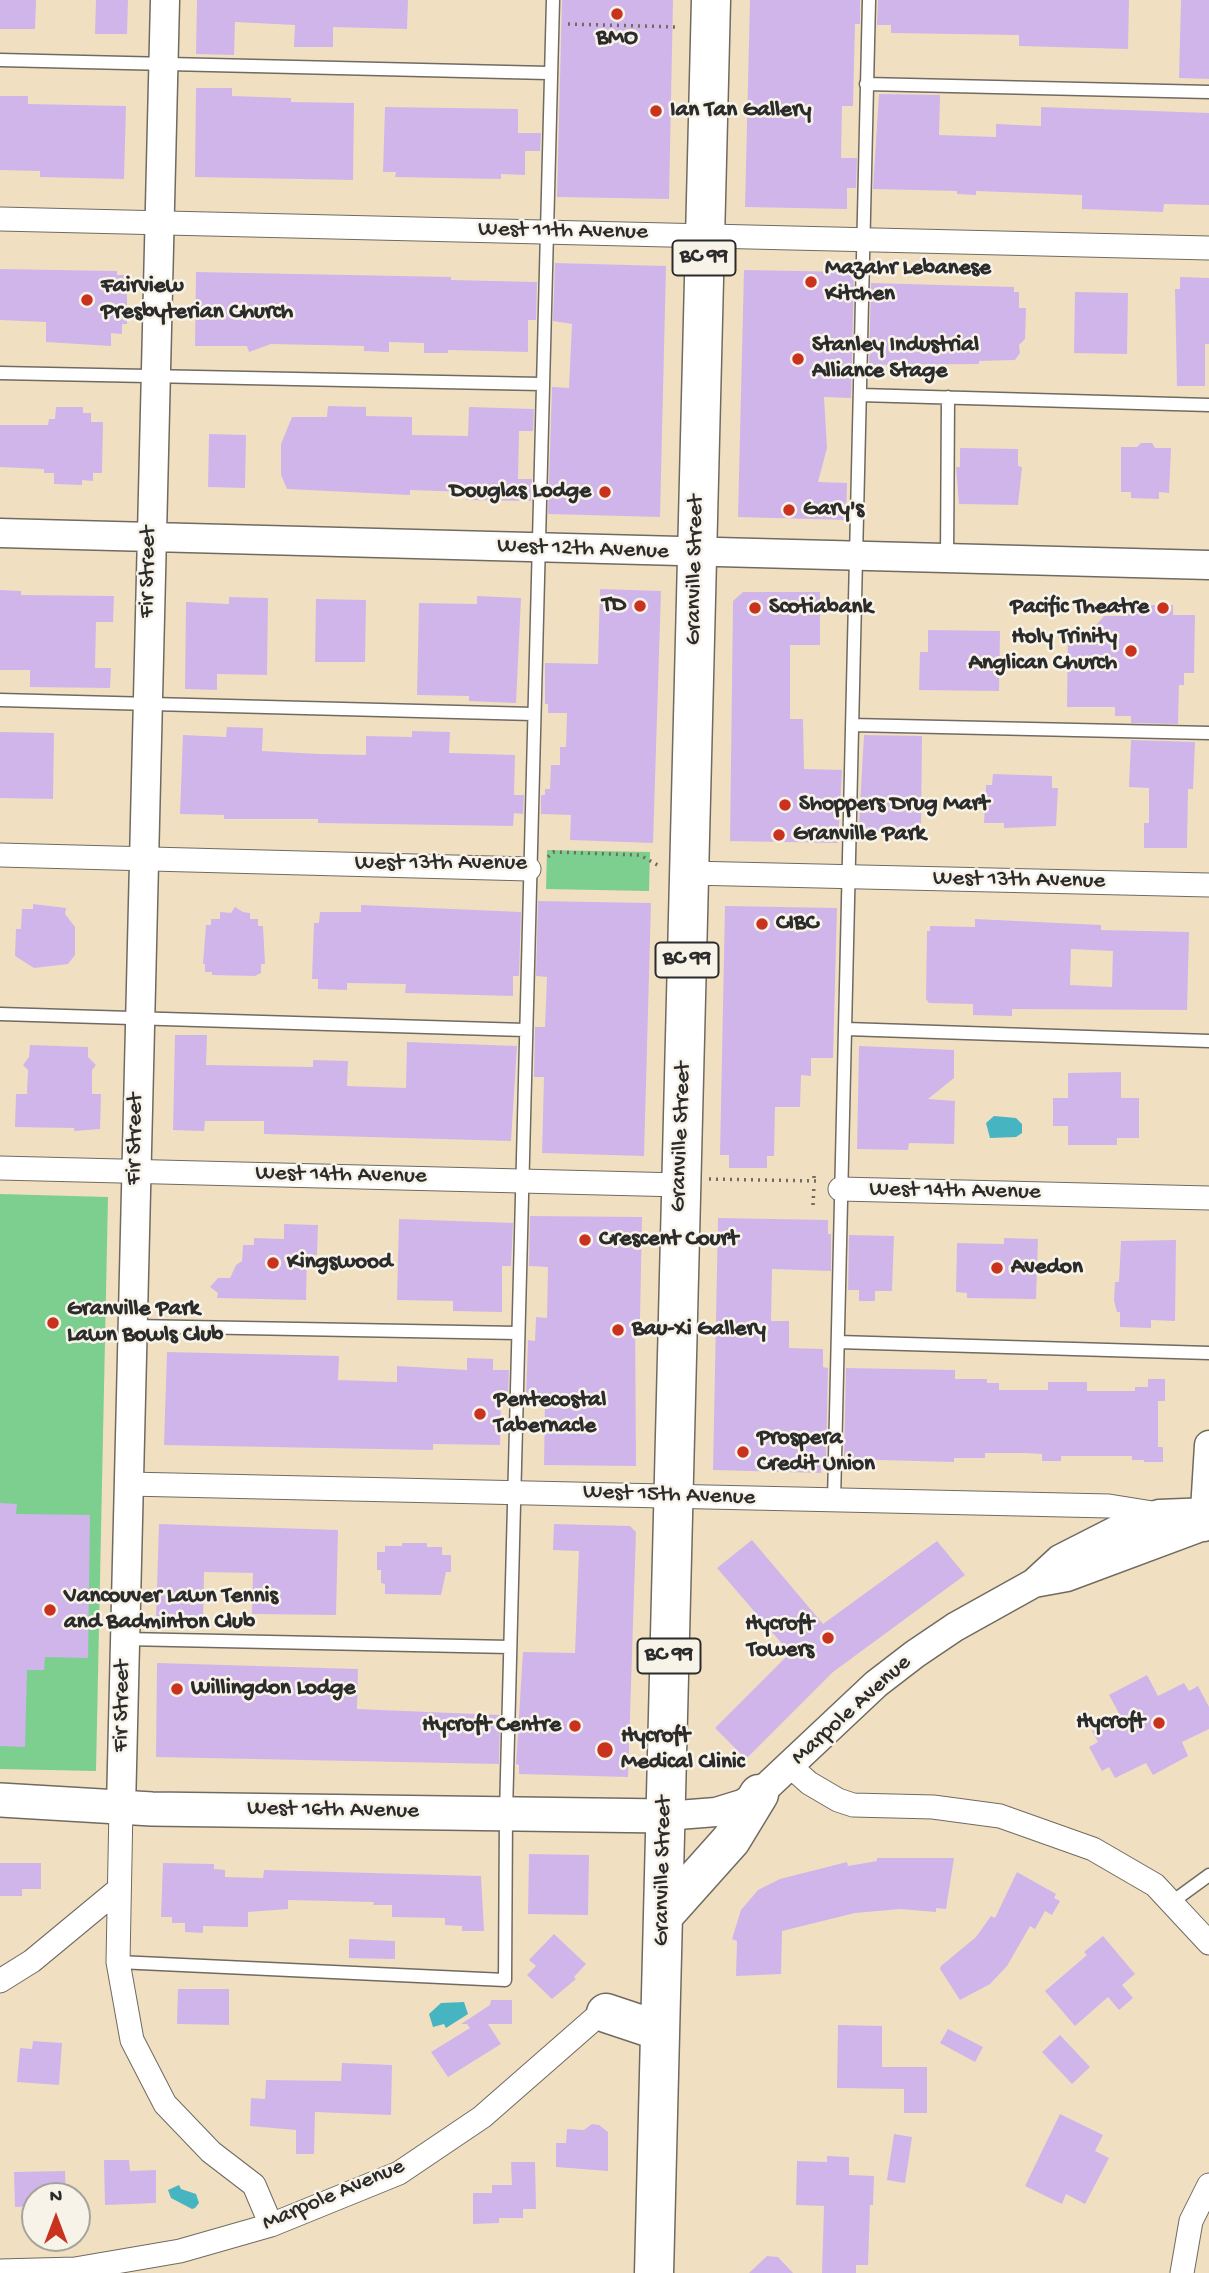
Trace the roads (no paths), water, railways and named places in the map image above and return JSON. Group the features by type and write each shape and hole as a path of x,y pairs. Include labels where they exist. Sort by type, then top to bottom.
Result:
{"highway":[{"name":"Granville Street","path":"654,2273 673,1496 692,1182 689,873 710,0"},
{"path":"664,1914 731,1840 759,1794"},
{"path":"606,2013 661,2015"}],"main road":[{"name":"West 16th Avenue","path":"0,1800 121,1807 665,1816"}],"street":[{"name":"Fir Street","path":"165,0 150,536 118,1962 132,2040 165,2104 211,2152 254,2185 271,2225"},
{"name":"West 11th Avenue","path":"0,219 1209,248"},
{"name":"West 12th Avenue","path":"0,533 1209,565"},
{"name":"West 13th Avenue","path":"0,855 529,869"},
{"name":"West 13th Avenue","path":"689,873 1209,885"},
{"name":"West 14th Avenue","path":"0,1167 521,1181 692,1182"},
{"name":"West 14th Avenue","path":"840,1189 1209,1198"},
{"path":"1206,1519 1209,1445"},
{"name":"West 15th Avenue","path":"128,1484 1109,1506 1206,1519"},
{"name":"Marpole Avenue","path":"665,1816 716,1812 742,1804 759,1794 876,1684 915,1654 955,1627 1034,1583 1059,1559 1115,1531 1159,1514"},
{"name":"Marpole Avenue","path":"1034,1583 1067,1577 1206,1519"},
{"path":"790,1766 809,1783 838,1800 853,1805 958,1810 1000,1816 1110,1857 1155,1885 1209,1943"},
{"path":"0,1980 32,1961 119,1889"},
{"name":"Marpole Avenue","path":"0,2271 62,2270 128,2262 180,2251 271,2225 399,2173 482,2117 594,2019 606,2013"},
{"path":"1182,2273 1191,2221 1209,2185"}],"lane":[{"path":"118,1962 505,1980 517,1333 552,0"},
{"path":"834,1501 869,0"},
{"path":"0,60 548,73"},
{"path":"866,84 1209,92"},
{"path":"0,373 541,384"},
{"path":"860,395 1209,405"},
{"path":"947,559 948,397"},
{"path":"0,700 533,714"},
{"path":"852,724 1209,733"},
{"path":"0,1014 525,1030"},
{"path":"846,1029 1209,1041"},
{"path":"132,1326 517,1333"},
{"path":"838,1342 1209,1353"},
{"path":"124,1639 510,1647"},
{"path":"1172,1902 1209,1875"}],"water":[{"path":"994,1116 1016,1118 1022,1124 1022,1133 1016,1137 990,1138 986,1123"},
{"path":"464,2002 468,2014 446,2028 444,2024 433,2027 429,2014 441,2003"},
{"path":"179,2185 181,2189 196,2194 199,2203 195,2208 171,2198 168,2190"}],"place":[{"name":"BMO","path":"617,14"},
{"name":"Ian Tan Gallery","path":"656,111"},
{"name":"Mazahr Lebanese Kitchen","path":"811,282"},
{"name":"Fairview Presbyterian Church","path":"87,300"},
{"name":"Stanley Industrial Alliance Stage","path":"798,359"},
{"name":"Douglas Lodge","path":"605,492"},
{"name":"Gary's","path":"789,510"},
{"name":"TD","path":"640,606"},
{"name":"Scotiabank","path":"755,608"},
{"name":"Pacific Theatre","path":"1163,608"},
{"name":"Holy Trinity Anglican Church","path":"1131,651"},
{"name":"Shoppers Drug Mart","path":"785,805"},
{"name":"Granville Park","path":"779,835"},
{"name":"CIBC","path":"762,924"},
{"name":"Crescent Court","path":"585,1240"},
{"name":"Kingswood","path":"273,1263"},
{"name":"Avedon","path":"997,1268"},
{"name":"Granville Park Lawn Bowls Club","path":"53,1323"},
{"name":"Bau-Xi Gallery","path":"618,1330"},
{"name":"Pentecostal Tabernacle","path":"480,1414"},
{"name":"Prospera Credit Union","path":"743,1452"},
{"name":"Vancouver Lawn Tennis and Badminton Club","path":"50,1610"},
{"name":"Hycroft Towers","path":"828,1638"},
{"name":"Willingdon Lodge","path":"177,1689"},
{"name":"Hycroft","path":"1159,1723"},
{"name":"Hycroft Centre","path":"575,1726"},
{"name":"Hycroft Medical Clinic","path":"605,1750"}]}
